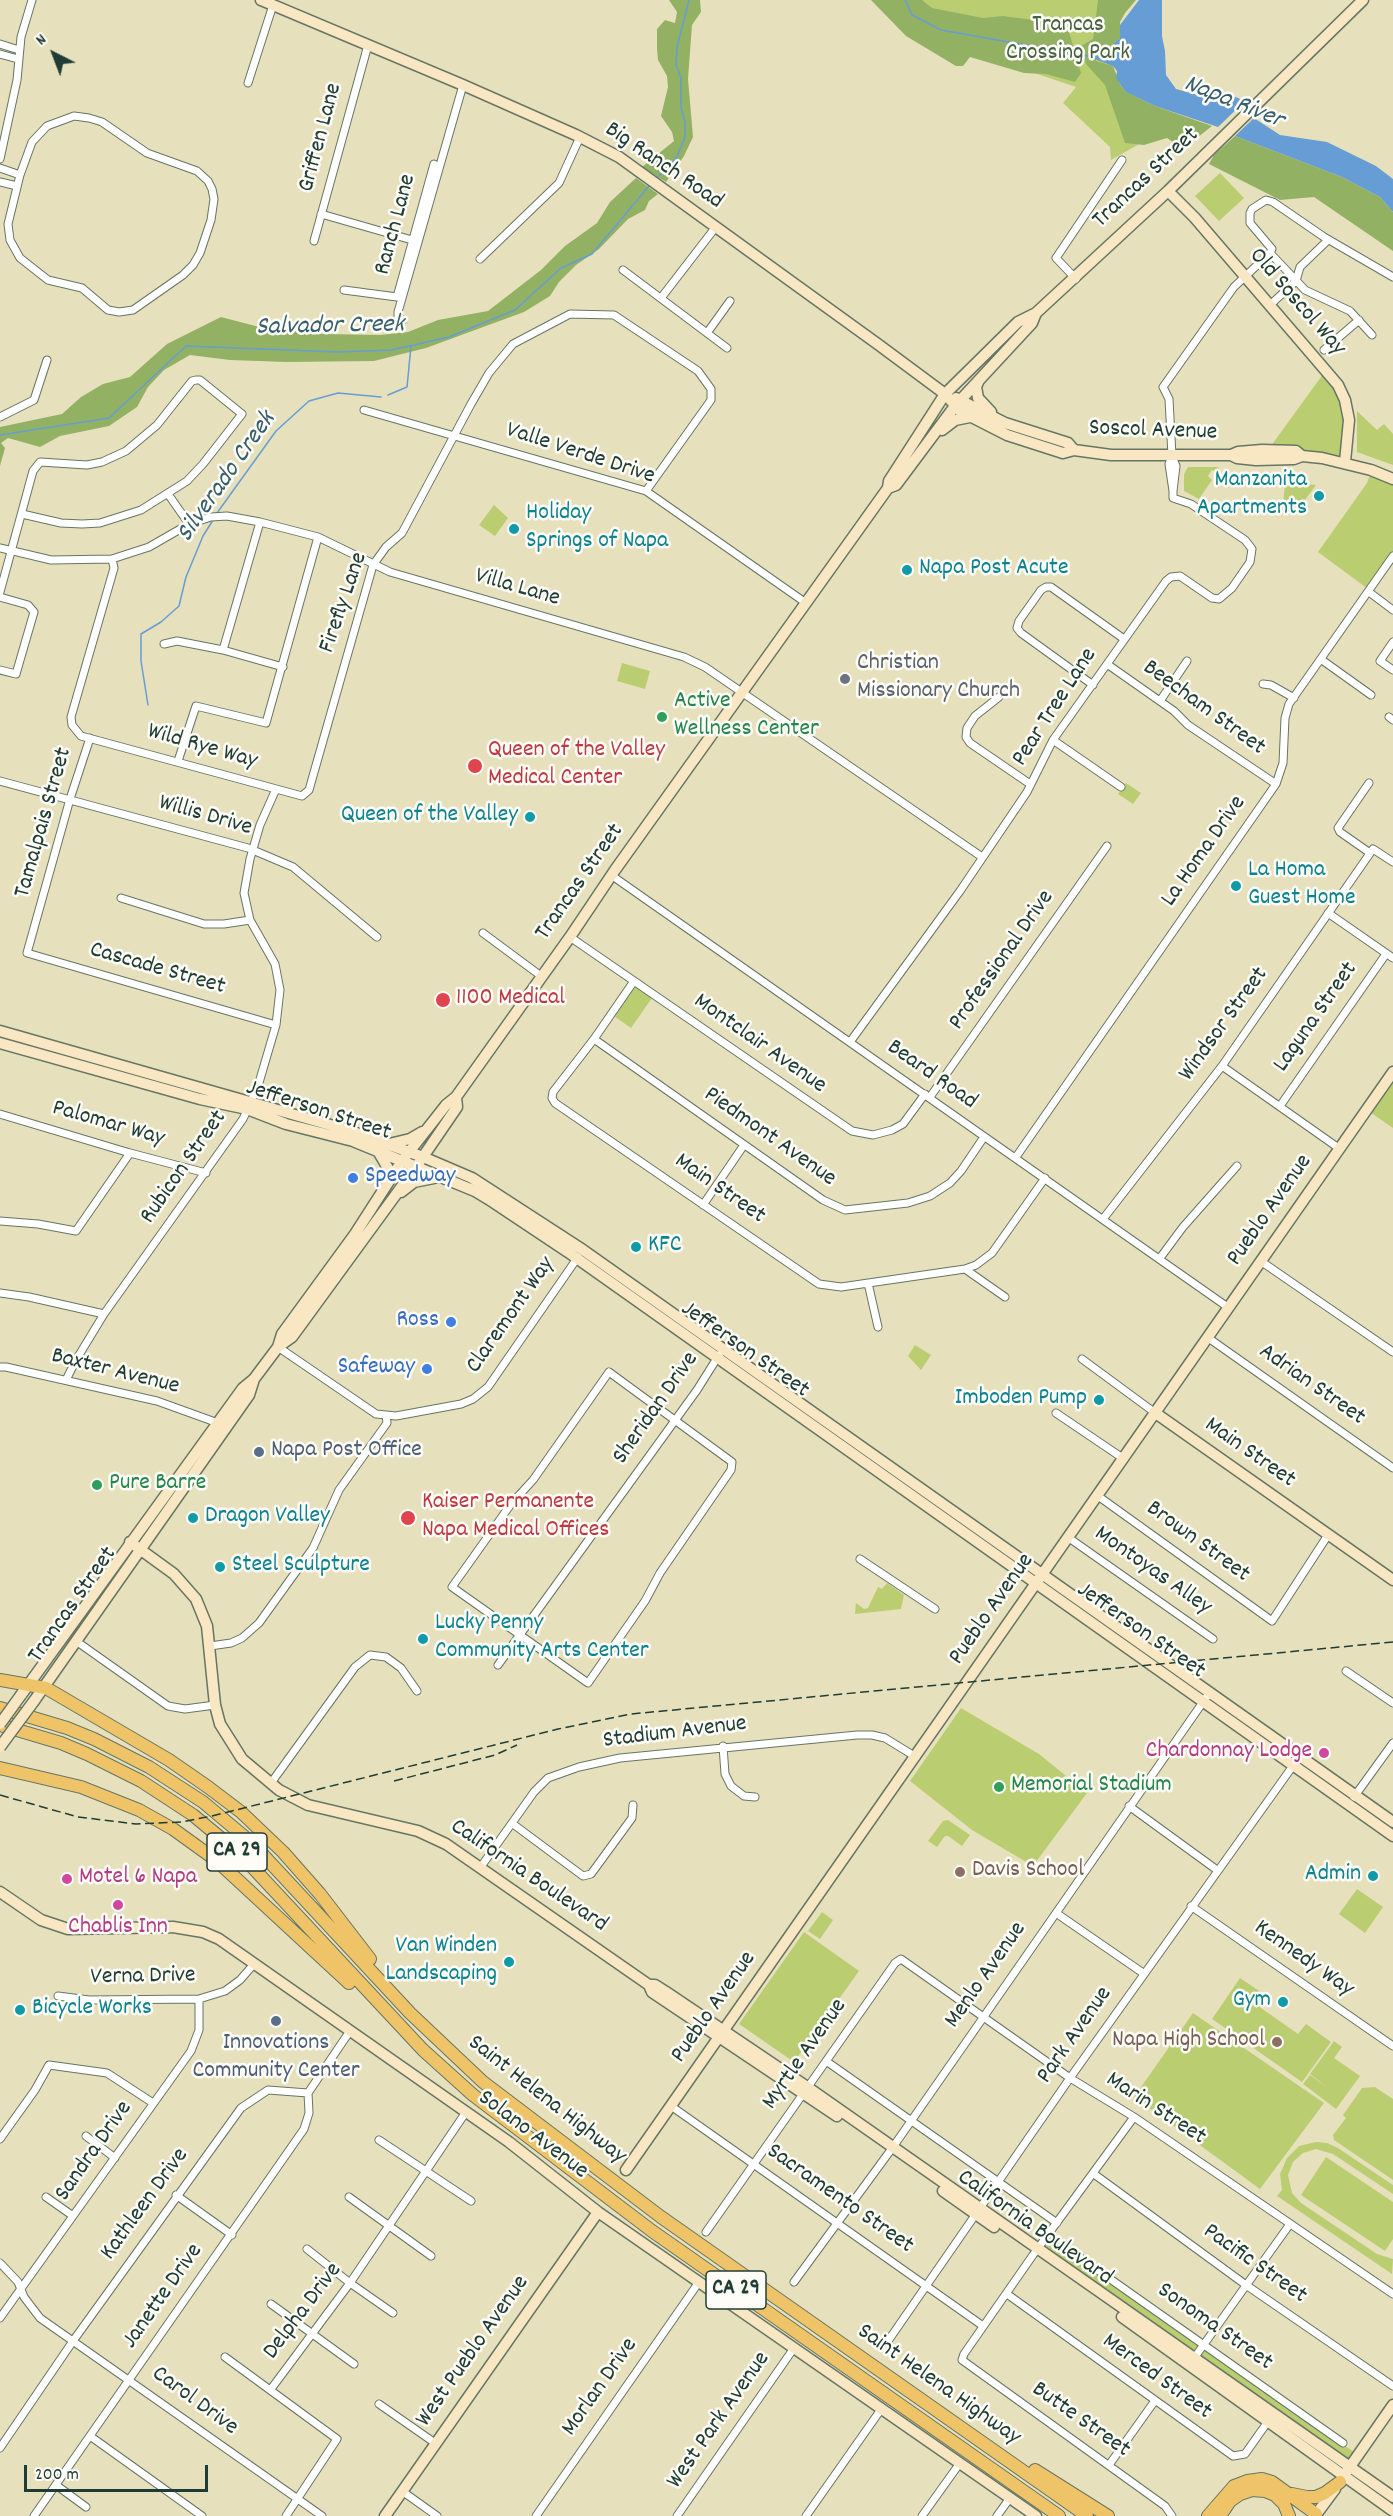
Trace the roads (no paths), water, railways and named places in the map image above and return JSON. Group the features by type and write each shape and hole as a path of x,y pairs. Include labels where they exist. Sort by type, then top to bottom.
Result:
{"highway":[{"path":"0,1680 43,1687 189,1773 241,1812 302,1873 410,2013"},
{"name":"Saint Helena Highway","path":"0,1708 67,1728 94,1739 149,1767 203,1802 252,1843 410,2013 483,2082 652,2210 1087,2516"},
{"name":"Saint Helena Highway","path":"0,1725 61,1743 87,1754 141,1781 193,1815 256,1871 423,2050 473,2095 652,2231 1059,2516"},
{"path":"0,1768 81,1787 139,1810 172,1829 237,1878 423,2050"},
{"path":"961,2427 1108,2516"},
{"path":"1289,2494 1316,2497 1325,2493 1344,2475"},
{"path":"1208,2516 1234,2486 1247,2481 1262,2480 1272,2482 1316,2515"},
{"path":"1220,2516 1230,2501 1252,2490 1275,2495 1284,2504 1289,2516"}],"main road":[{"name":"Big Ranch Road","path":"261,0 463,85 580,137 619,157 945,394"},
{"name":"Trancas Street","path":"0,1725 243,1388 254,1379 278,1347 292,1337 322,1294 337,1265 356,1239 355,1234 406,1157 446,1105 456,1097 570,937 611,875 888,488 889,481 945,394 1018,322 1036,313 1076,279 1363,0"},
{"name":"Old Soscol Way","path":"1168,191 1196,218 1331,375 1342,392 1350,430 1345,462"},
{"name":"Trancas Street","path":"888,488 896,485 958,403 1032,323 1036,313"},
{"path":"987,370 977,383 977,395 979,401 1000,421"},
{"name":"Soscol Avenue","path":"945,394 958,403 1000,421 1068,443 1074,450"},
{"name":"Soscol Avenue","path":"958,403 970,417 1019,440 1063,453 1074,450 1110,455 1172,456 1231,455 1238,452 1268,450 1296,451 1302,456 1345,462 1393,479"},
{"path":"918,453 952,422 970,417"},
{"path":"1019,440 1022,436 1051,444 1059,441"},
{"name":"Jefferson Street","path":"0,1031 249,1105 348,1130 389,1144 416,1167 493,1202 580,1254"},
{"name":"Jefferson Street","path":"0,1043 200,1099 249,1105 286,1124 353,1141 378,1151 406,1157 423,1157 472,1178 507,1199 720,1354 1297,1760 1352,1800 1393,1836"},
{"name":"Pueblo Avenue","path":"626,2170 1393,1072"},
{"name":"Trancas Street","path":"278,1347 282,1334 389,1202 434,1142 457,1107 456,1097"},
{"path":"389,1144 410,1138 430,1127"},
{"path":"434,1142 438,1156 446,1167"},
{"path":"378,1151 390,1170 386,1187"},
{"path":"389,1202 414,1182 439,1177"},
{"name":"Trancas Street","path":"0,1747 249,1395 254,1379"},
{"name":"Main Street","path":"1154,1412 1393,1580"},
{"path":"207,1455 206,1448 218,1430 218,1424"},
{"name":"Trancas Street","path":"130,1542 140,1548"},
{"name":"California Boulevard","path":"140,1548 174,1574 196,1599 206,1621 215,1705 220,1724 235,1751 242,1760 289,1797 308,1805 424,1833 446,1844 649,1985 666,1992 721,2034 805,2090 1192,2361 1274,2413 1344,2475 1393,2497"},
{"path":"84,1630 83,1621 99,1594 98,1587"},
{"name":"Jefferson Street","path":"1352,1800 1393,1822"},
{"name":"Solano Avenue","path":"0,1892 33,1915 54,1925 81,1930 184,1928 219,1940 522,2152 598,2212 1036,2516"},
{"name":"West Pueblo Avenue","path":"385,2516 598,2212"},
{"name":"California Boulevard","path":"1192,2361 1267,2423 1393,2511"},
{"path":"1316,2515 1393,2405"}],"street":[{"path":"0,159 2,138 17,80 19,50 32,0"},
{"path":"248,83 273,5"},
{"path":"0,44 19,50"},
{"name":"Griffen Lane","path":"314,240 368,45"},
{"path":"0,54 18,59"},
{"path":"403,320 398,318 398,312 463,85"},
{"path":"74,116 89,118 102,123 147,153 197,171 208,181 212,189 214,199 211,220 200,253 183,275 133,310 119,312 108,310 82,288 48,280 20,258 10,240 8,224 20,175 32,142 47,126 74,116"},
{"path":"480,259 559,183 580,137"},
{"path":"1076,279 1056,258 1122,160"},
{"name":"Ranch Lane","path":"344,290 397,297 434,164"},
{"path":"0,168 20,175"},
{"path":"0,182 17,186"},
{"path":"1245,276 1272,249 1250,223 1252,209 1266,200 1273,202 1328,240 1393,277"},
{"path":"321,214 412,240"},
{"path":"661,298 715,228"},
{"path":"1270,305 1296,282 1300,267 1328,240"},
{"path":"1270,253 1305,290 1350,311 1372,335"},
{"path":"623,270 727,348"},
{"name":"Pear Tree Lane","path":"850,1042 982,857 1030,784 1053,740 1171,577 1184,578 1212,598 1219,599 1232,588 1250,562 1252,549 1245,540 1191,504 1173,498 1169,464 1172,456 1170,399 1163,387 1234,287 1245,276"},
{"path":"707,333 730,301"},
{"name":"Firefly Lane","path":"302,796 309,790 373,565 386,547 402,533 489,373 513,344 570,314 614,315 698,372 711,389 711,400 646,491"},
{"path":"1324,350 1359,320"},
{"path":"0,417 34,400 47,360"},
{"path":"0,592 33,471 40,462 87,465 102,462 126,451 157,425 192,381 200,380 242,414 187,481 141,510 100,523 61,523 22,514"},
{"name":"Valle Verde Drive","path":"364,410 646,491 806,603"},
{"path":"168,494 189,524"},
{"name":"Villa Lane","path":"0,548 51,560 112,559 149,547 189,524 211,517 227,516 318,537 390,572 684,657 705,667 982,857"},
{"path":"223,650 260,522"},
{"path":"178,761 196,706 266,723 318,537"},
{"name":"La Homa Drive","path":"1016,1157 1276,784 1283,763 1285,718 1293,698 1322,660 1393,556"},
{"path":"90,738 81,736 72,725 71,717 114,568 112,559"},
{"path":"1093,685 1021,633 1017,628 1019,621 1041,590 1051,587 1124,639"},
{"path":"1369,592 1393,610"},
{"path":"0,597 28,605 34,612 16,675 0,670"},
{"path":"164,644 177,641 223,650 283,667"},
{"path":"1393,642 1380,661 1393,670"},
{"path":"1322,660 1371,695"},
{"path":"1160,701 1187,661"},
{"name":"Beecham Street","path":"1107,664 1160,701 1188,725 1276,784"},
{"path":"1263,684 1271,685 1293,698"},
{"path":"999,697 975,716 967,728 966,737 970,743 1030,784"},
{"name":"Wild Rye Way","path":"90,738 302,796"},
{"name":"Tamalpais Street","path":"27,953 90,738"},
{"path":"1053,740 1121,787"},
{"name":"Willis Drive","path":"0,781 253,849 293,867 377,937"},
{"path":"1369,783 1338,828 1340,832 1393,862"},
{"name":"Rubicon Street","path":"66,1380 104,1314 206,1173 249,1105 276,1025 280,990 275,964 250,920 244,893 253,849 276,789"},
{"name":"Professional Drive","path":"927,1096 1107,846"},
{"name":"Windsor Street","path":"1103,1220 1222,1066 1371,851"},
{"name":"Beard Road","path":"611,875 1229,1308"},
{"path":"122,898 204,924 250,920"},
{"path":"1328,913 1393,958"},
{"path":"483,933 541,976"},
{"name":"Montclair Avenue","path":"570,937 852,1131 873,1135 892,1130 903,1124 927,1096"},
{"name":"Cascade Street","path":"27,953 276,1025"},
{"name":"Laguna Street","path":"1280,1106 1386,954"},
{"name":"Main Street","path":"633,981 594,1039 553,1092 552,1098 555,1103 819,1284 841,1287 965,1269"},
{"name":"Piedmont Avenue","path":"594,1039 823,1200 838,1208 852,1210 919,1201 941,1191 961,1171 984,1137"},
{"path":"1222,1066 1340,1149"},
{"name":"Palomar Way","path":"0,1114 206,1173"},
{"path":"703,1205 744,1145"},
{"path":"0,1221 38,1224 76,1231 130,1153"},
{"path":"1160,1258 1183,1227 1237,1166"},
{"path":"965,1269 976,1265 992,1253 1045,1178"},
{"name":"Claremont Way","path":"278,1347 368,1410 396,1416 457,1406 480,1394 505,1365 580,1254"},
{"path":"1262,1262 1393,1353"},
{"path":"965,1269 1005,1298"},
{"path":"868,1283 878,1327"},
{"path":"0,1293 41,1299 104,1314"},
{"name":"Adrian Street","path":"1207,1337 1393,1468"},
{"name":"Sheridan Drive","path":"498,1665 720,1354"},
{"name":"Main Street","path":"1082,1359 1154,1412"},
{"name":"Baxter Avenue","path":"0,1367 66,1380 178,1408 218,1424"},
{"path":"609,1372 675,1420 732,1462 731,1470 588,1683 452,1587 510,1504 533,1480 609,1372"},
{"path":"1056,1413 1124,1459"},
{"path":"210,1646 231,1643 242,1638 259,1623 313,1548 339,1490 387,1423 386,1415"},
{"name":"Brown Street","path":"1098,1496 1272,1621 1328,1534"},
{"name":"Montoyas Alley","path":"1069,1538 1213,1639"},
{"path":"860,1559 935,1609"},
{"path":"76,1641 168,1706 185,1709 215,1705"},
{"path":"271,1783 356,1667 370,1655 386,1657 401,1668 417,1691"},
{"path":"1346,1671 1393,1703"},
{"name":"Menlo Avenue","path":"794,2282 890,2150 1207,1697"},
{"name":"Stadium Avenue","path":"480,1868 534,1792 548,1778 579,1767 620,1758 723,1746 872,1735 885,1738 916,1757"},
{"path":"1352,1800 1393,1743"},
{"path":"723,1746 725,1774 731,1786 744,1796 755,1797"},
{"name":"Park Avenue","path":"888,2342 1143,1973 1297,1760"},
{"path":"513,1824 583,1876 591,1874 632,1818 633,1805"},
{"path":"1129,1806 1217,1870"},
{"name":"Kennedy Way","path":"1191,1906 1393,2046"},
{"path":"1056,1913 1143,1973"},
{"name":"Marin Street","path":"897,1960 901,1959 1070,2078 1134,2117 1393,2294"},
{"name":"Myrtle Avenue","path":"706,2232 897,1960"},
{"name":"Verna Drive","path":"58,1996 89,2000 199,1999 225,1991 240,1980 254,1964"},
{"name":"Sandra Drive","path":"0,2318 190,2051 199,2030 199,1999"},
{"path":"308,2093 350,2031"},
{"path":"826,2061 1058,2223"},
{"path":"0,2139 35,2090 48,2065 107,2073 153,2103"},
{"name":"Kathleen Drive","path":"0,2448 72,2341 241,2108 268,2090 308,2093"},
{"name":"Janette Drive","path":"34,2516 304,2129 309,2113 308,2093"},
{"name":"Sacramento Street","path":"671,2106 983,2326"},
{"name":"Delpha Drive","path":"286,2516 337,2439 271,2388 350,2283 466,2112"},
{"path":"983,2326 1134,2117"},
{"path":"86,2136 115,2158"},
{"path":"379,2140 471,2201"},
{"name":"Pacific Street","path":"1094,2174 1246,2285 1393,2386"},
{"path":"176,2195 232,2235"},
{"path":"46,2197 73,2216"},
{"path":"349,2197 431,2256"},
{"path":"1192,2361 1290,2224"},
{"name":"Sonoma Street","path":"1062,2245 1343,2443"},
{"path":"307,2249 393,2313"},
{"name":"Carol Drive","path":"0,2263 18,2282 24,2297 40,2318 322,2516"},
{"name":"Morlan Drive","path":"536,2516 699,2282"},
{"name":"Merced Street","path":"1007,2294 1154,2402 1233,2456 1245,2454 1274,2413"},
{"path":"271,2304 354,2364"},
{"name":"Butte Street","path":"983,2326 962,2360 1165,2506 1172,2516"},
{"name":"West Park Avenue","path":"678,2516 794,2348"},
{"path":"225,2357 271,2388"},
{"path":"1109,2465 1154,2402"},
{"path":"379,2404 435,2443"},
{"path":"806,2516 882,2408"},
{"path":"90,2436 202,2516"},
{"path":"922,2516 960,2463"},
{"path":"56,2485 86,2507"},
{"path":"402,2492 437,2516"},
{"path":"997,2516 1010,2498"}],"water":[{"name":"Napa River","path":"1139,0 1162,0 1162,36 1166,75 1176,89 1201,96 1221,91 1245,101 1218,127 1155,106 1126,92 1116,78 1117,71 1113,66 1092,58 1092,55 1109,58 1115,54 1114,43 1120,38 1120,25"},
{"path":"1254,118 1280,135 1327,142 1376,166 1393,179 1393,212 1380,197 1342,177 1235,136"}],"waterway":[{"name":"Salvador Creek","path":"657,178 677,157 685,137 685,122 681,108 681,78 676,64 677,47 689,0"},
{"name":"Salvador Creek","path":"905,0 912,15 941,30 1093,57"},
{"name":"Salvador Creek","path":"0,435 109,418 186,346 338,352 392,350 449,337 515,310 561,268 592,254 649,186"},
{"name":"Silverado Creek","path":"388,395 407,387 411,346"},
{"name":"Silverado Creek","path":"217,513 276,431 309,401 338,393 381,397"},
{"name":"Silverado Creek","path":"148,705 141,661 141,634 161,622 179,606 186,577 203,536 213,520"}],"railway":[{"path":"0,1795 78,1817 136,1824 181,1822 558,1729 631,1714 1393,1642"},
{"path":"394,1781 495,1755 517,1745"}],"place":[{"name":"Manzanita Apartments","path":"1319,496"},
{"name":"Holiday Springs of Napa","path":"514,529"},
{"name":"Napa Post Acute","path":"907,570"},
{"name":"Christian Missionary Church","path":"845,679"},
{"name":"Active Wellness Center","path":"662,717"},
{"name":"Queen of the Valley Medical Center","path":"475,766"},
{"name":"Queen of the Valley","path":"530,817"},
{"name":"La Homa Guest Home","path":"1236,886"},
{"name":"1100 Medical","path":"443,1000"},
{"name":"Speedway","path":"353,1178"},
{"name":"KFC","path":"636,1247"},
{"name":"Ross","path":"451,1322"},
{"name":"Safeway","path":"427,1369"},
{"name":"Imboden Pump","path":"1099,1400"},
{"name":"Napa Post Office","path":"259,1452"},
{"name":"Pure Barre","path":"97,1485"},
{"name":"Dragon Valley","path":"193,1518"},
{"name":"Kaiser Permanente Napa Medical Offices","path":"408,1518"},
{"name":"Steel Sculpture","path":"220,1567"},
{"name":"Lucky Penny Community Arts Center","path":"423,1639"},
{"name":"Chardonnay Lodge","path":"1324,1753"},
{"name":"Memorial Stadium","path":"999,1787"},
{"name":"Davis School","path":"960,1872"},
{"name":"Admin","path":"1373,1876"},
{"name":"Motel 6 Napa","path":"67,1879"},
{"name":"Chablis Inn","path":"118,1905"},
{"name":"Van Winden Landscaping","path":"509,1962"},
{"name":"Gym","path":"1283,2002"},
{"name":"Bicycle Works","path":"20,2010"},
{"name":"Innovations Community Center","path":"276,2021"},
{"name":"Napa High School","path":"1277,2042"}],"park label":[{"name":"Trancas Crossing Park","path":"1068,41"}]}
